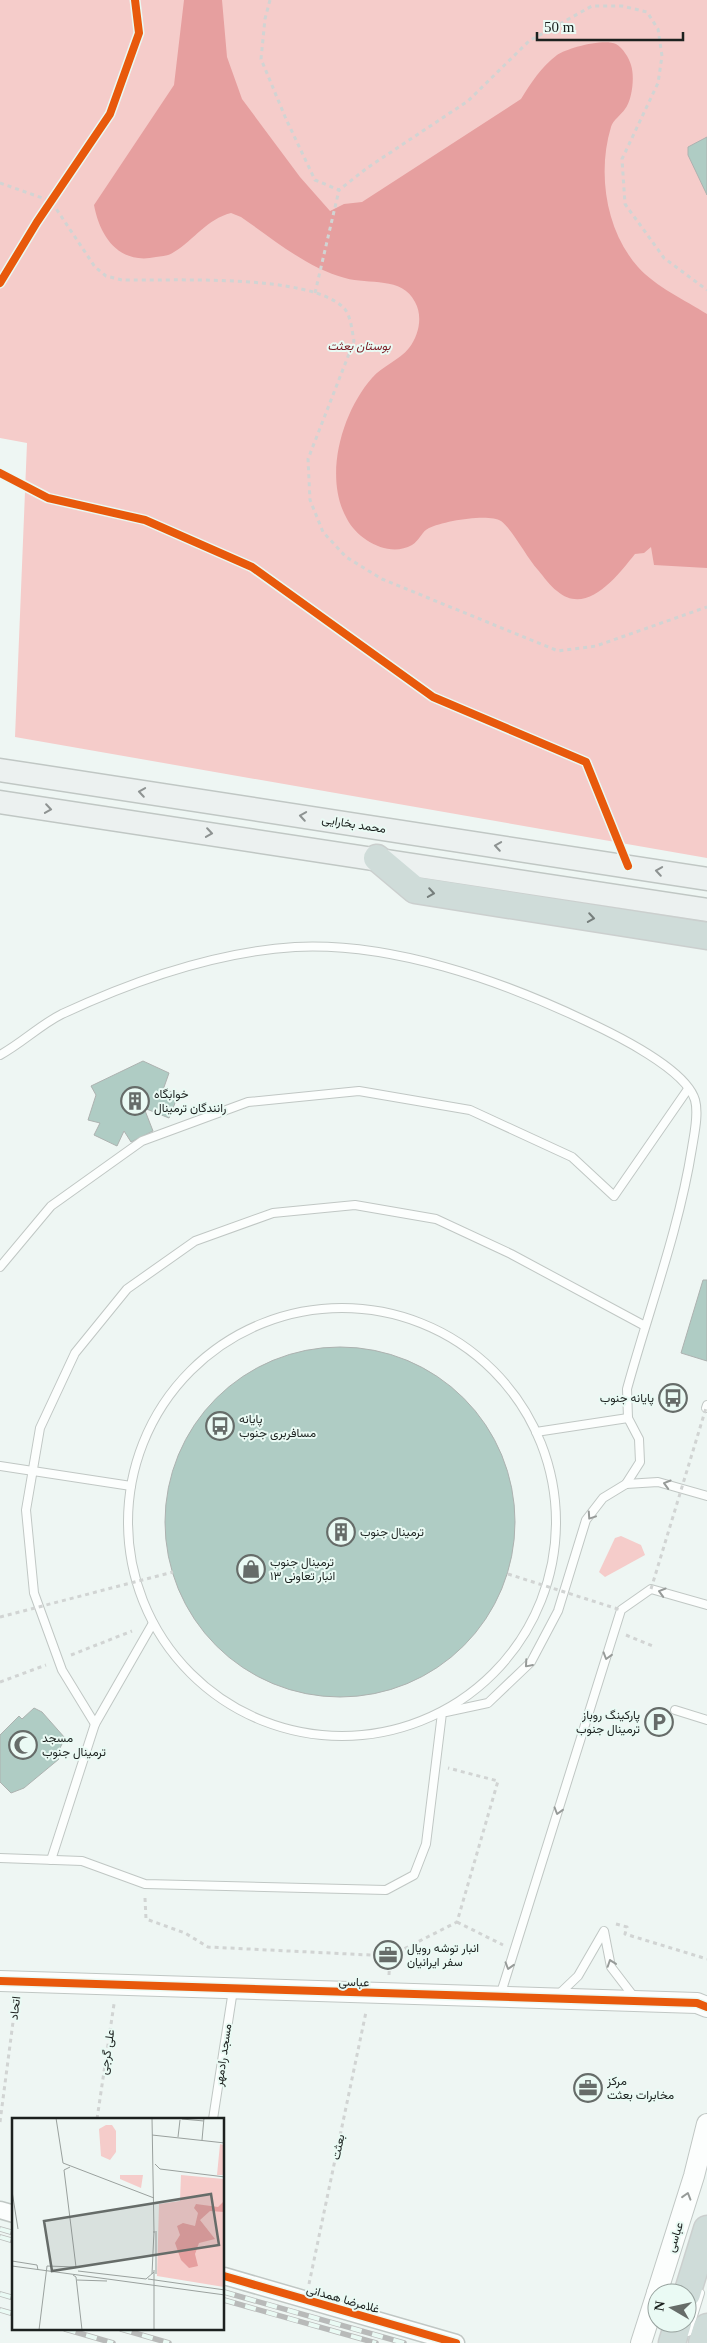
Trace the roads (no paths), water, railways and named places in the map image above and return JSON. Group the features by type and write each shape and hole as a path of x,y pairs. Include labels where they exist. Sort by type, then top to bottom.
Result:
{"highway":[{"path":"377,858 415,890 707,936"},
{"path":"696,2283 707,2229"}],"main road":[{"name":"محمد بخارایی","path":"0,770 707,879"},
{"path":"0,802 377,858 707,910"}],"street":[{"name":"عباسی","path":"9,1982 638,2003 704,2003"},
{"name":"عباسی","path":"660,2283 694,2176 707,2124"},
{"name":"غلامرضا همدانی","path":"225,2276 456,2343"},
{"name":"عباسی","path":"642,2343 647,2326"}],"lane":[{"path":"0,1055 59,1016 171,970 228,955 294,947 336,947 403,956 543,1000 626,1040 668,1069 688,1089 696,1101 695,1130 686,1186 627,1389 628,1418 640,1440 640,1462 626,1484 603,1498 586,1520 558,1611 531,1662 488,1703 442,1713 389,1732 334,1737 279,1728 228,1704 185,1668 152,1623 136,1579 128,1533 131,1486 147,1434 176,1388 214,1350 262,1323 314,1309 368,1309 421,1322 429,1326 468,1348 508,1386 536,1432 553,1483 556,1538 545,1591 521,1640 486,1681 442,1713 426,1844 414,1875 386,1890 145,1884 82,1861 0,1858"},
{"path":"0,1267 51,1206 142,1141 248,1102 360,1091 470,1110 572,1157 614,1196 688,1089"},
{"path":"95,1724 62,1670 34,1593 26,1510 40,1428 75,1353 128,1289 195,1241 273,1212 355,1205 436,1219 511,1254 645,1326"},
{"path":"536,1432 628,1418"},
{"path":"0,1466 131,1486"},
{"path":"626,1484 658,1482 707,1496"},
{"path":"500,1998 621,1610 651,1589 707,1605"},
{"path":"51,1860 95,1724 152,1623"},
{"path":"675,1710 707,1720"},
{"path":"552,2000 578,1976 604,1931 611,1967 638,2003"},
{"name":"مسجد رادمهر","path":"213,2118 233,1990"}],"railway":[{"path":"0,2229 12,2232"},
{"path":"0,2237 12,2240"},
{"path":"225,2292 404,2343"},
{"path":"0,2294 12,2297"},
{"path":"225,2300 376,2343"},
{"path":"0,2310 12,2313"},
{"path":"68,2330 113,2343"},
{"path":"124,2330 169,2343"}],"place":[{"name":"خوابگاه رانندگان ترمینال","path":"135,1101"},
{"name":"پایانه جنوب","path":"673,1398"},
{"name":"پایانه مسافربری جنوب","path":"220,1426"},
{"name":"ترمینال جنوب","path":"341,1532"},
{"name":"ترمینال جنوب انبار تعاونی ۱۳","path":"251,1569"},
{"name":"پارکینگ روباز ترمینال جنوب","path":"659,1722"},
{"name":"مسجد ترمینال جنوب","path":"23,1745"},
{"name":"انبار توشه رویال سفر ایرانیان","path":"388,1955"},
{"name":"مرکز مخابرات بعثت","path":"588,2088"}],"park label":[{"name":"بوستان بعثت","path":"359,346"}]}
